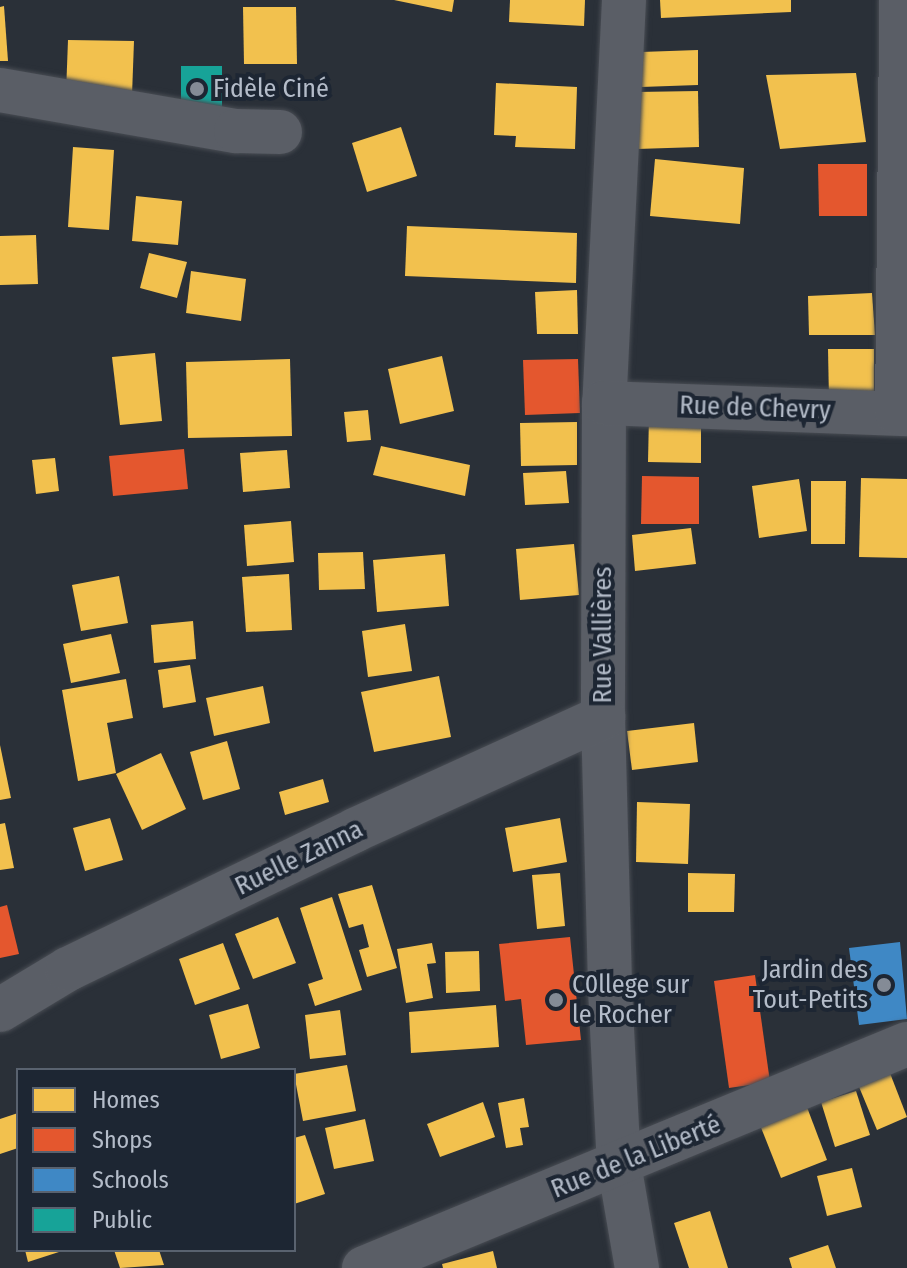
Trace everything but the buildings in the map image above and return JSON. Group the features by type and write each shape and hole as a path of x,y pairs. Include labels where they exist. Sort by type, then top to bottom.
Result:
{"street":[{"name":"Rue Vallières","path":"624,0 604,403 603,717 610,989 619,1164 637,1268"},
{"path":"901,0 902,413"},
{"path":"0,90 236,131 280,132"},
{"name":"Rue de Chevry","path":"604,403 902,413"},
{"name":"Ruelle Zanna","path":"0,1010 68,969 326,844 603,717"},
{"name":"Rue de la Liberté","path":"364,1268 907,1044"}],"place":[{"name":"Fidèle Ciné","path":"197,89"},
{"name":"Jardin des Tout-Petits","path":"884,985"},
{"name":"C0llege sur le Rocher","path":"556,1000"}]}
